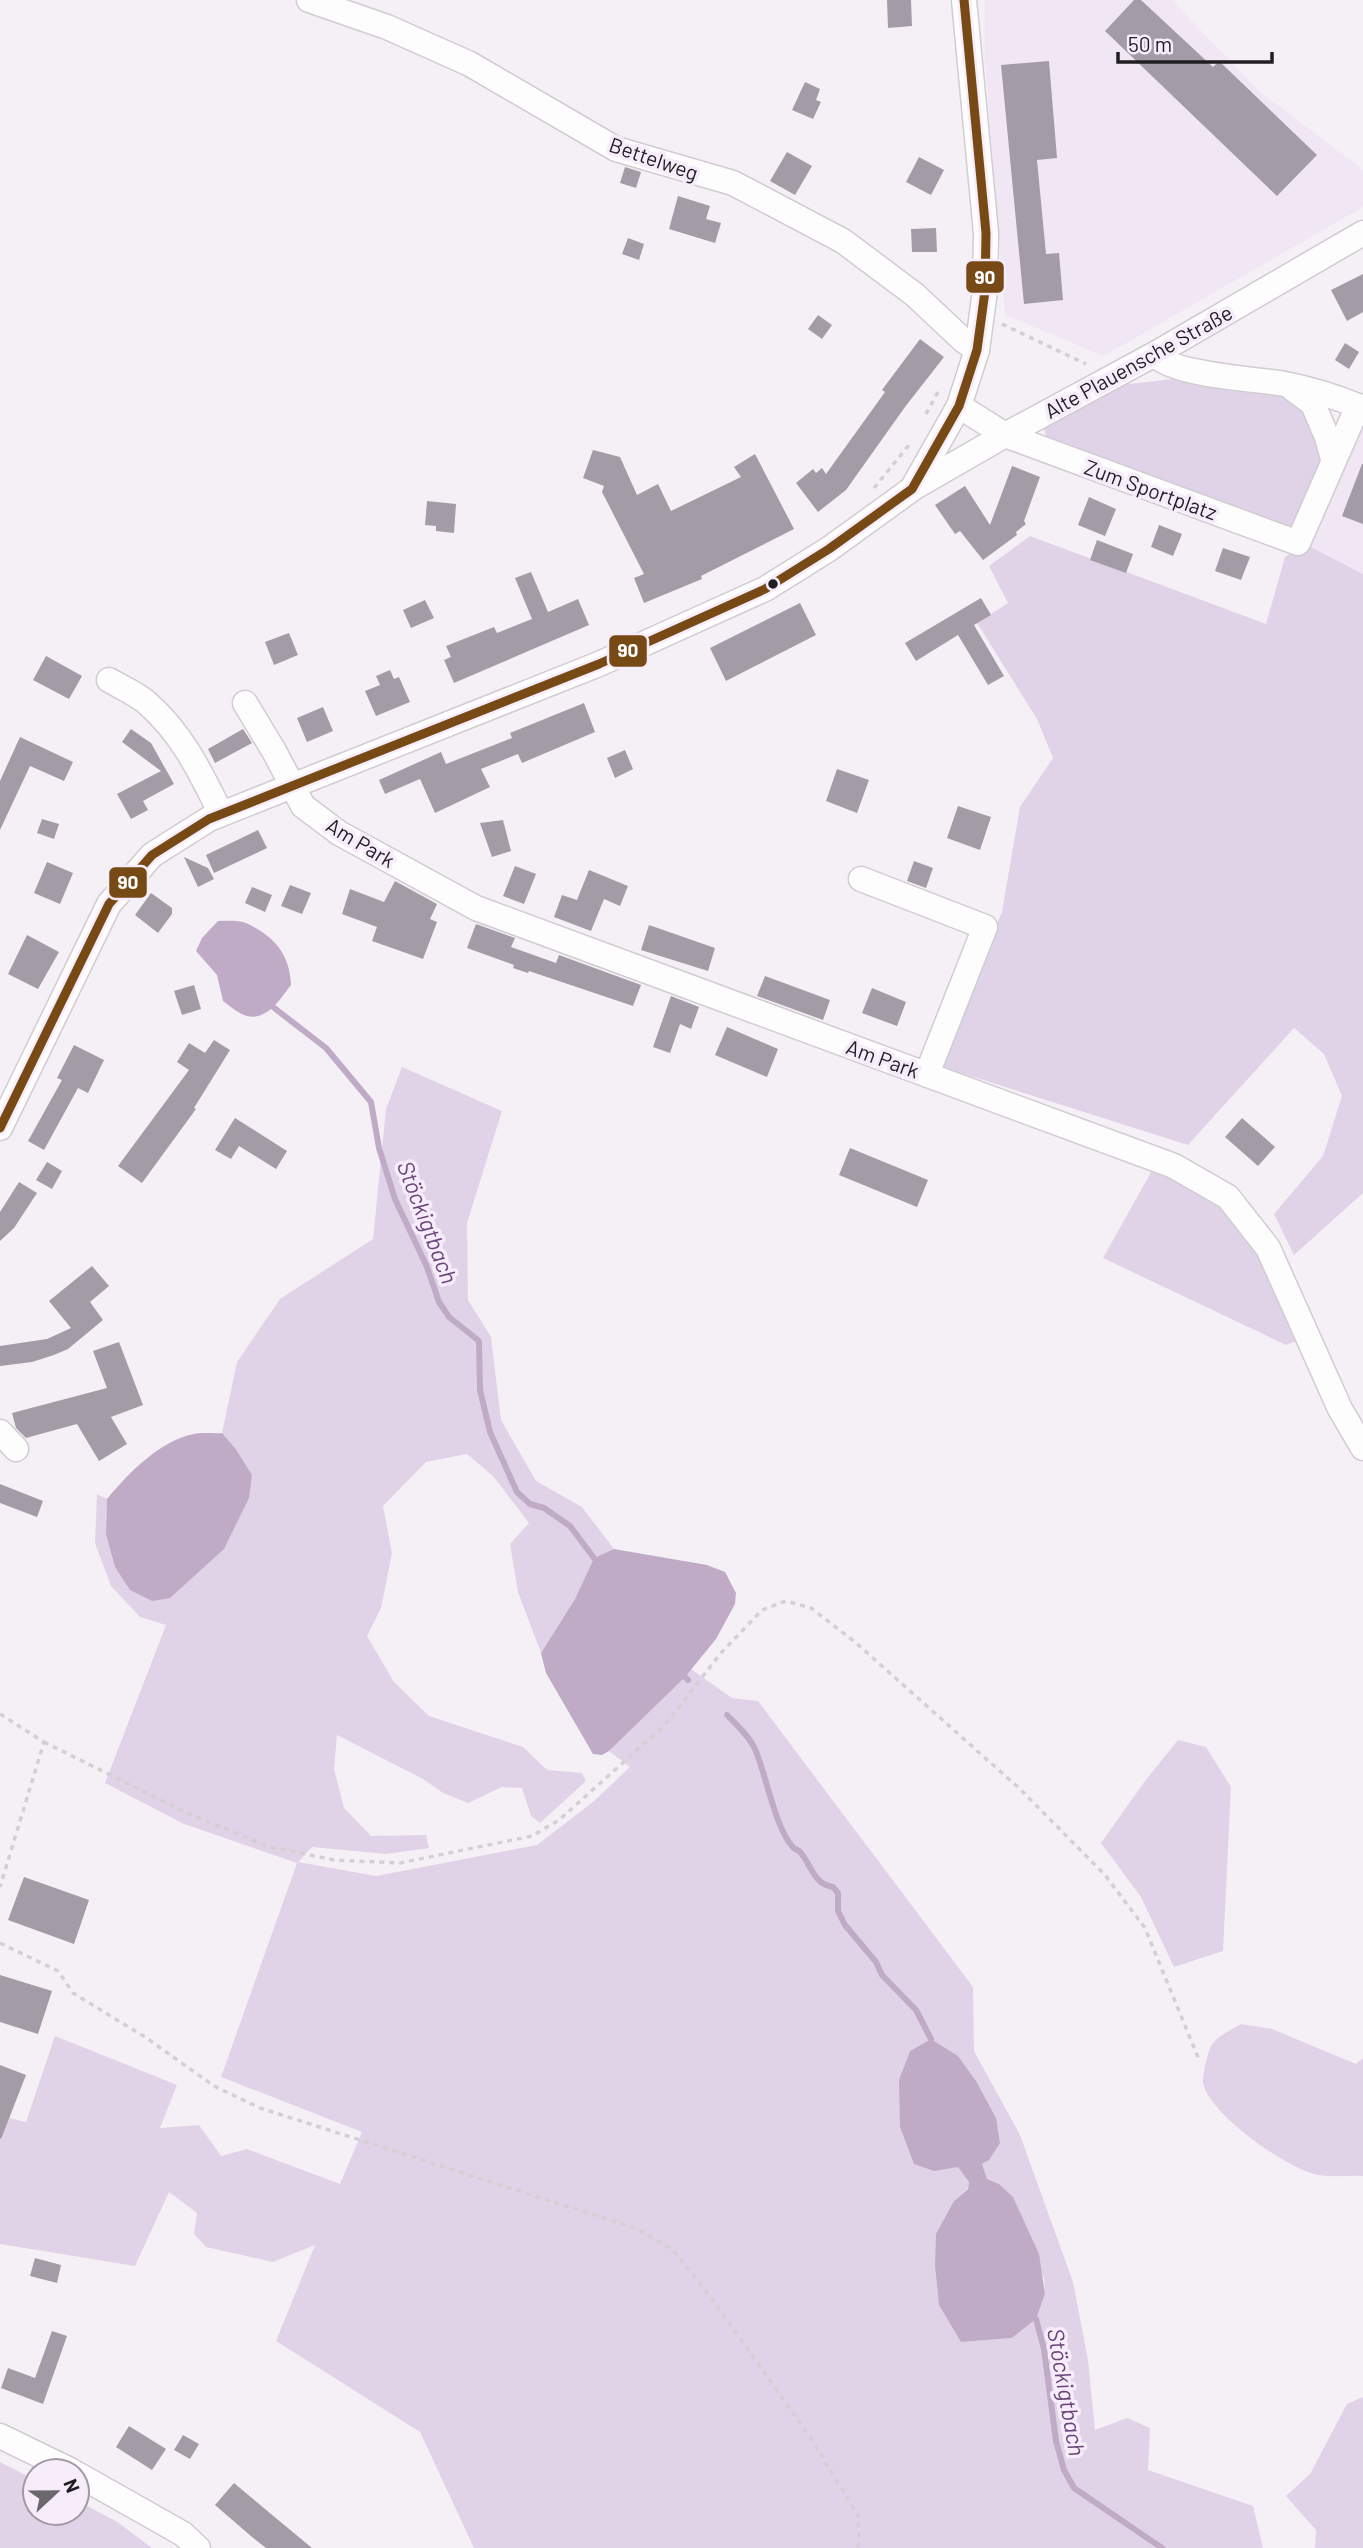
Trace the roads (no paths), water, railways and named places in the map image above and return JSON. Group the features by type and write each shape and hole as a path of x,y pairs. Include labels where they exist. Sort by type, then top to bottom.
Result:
{"street":[{"name":"Bettelweg","path":"309,0 387,27 470,64 616,149 733,183 843,241 915,295 977,350"},
{"path":"912,489 959,406 977,350 983,315 986,233 964,0"},
{"name":"Alte Plauensche Straße","path":"0,1128 109,904 152,855 209,819 598,664 765,589 829,549 912,489 1155,354 1363,233"},
{"path":"1155,354 1158,359 1185,370 1288,384 1360,407 1333,459"},
{"path":"1288,384 1313,404 1333,459"},
{"name":"Zum Sportplatz","path":"959,406 1005,435 1297,544 1333,459"},
{"path":"109,680 145,701 174,729 197,766 221,814"},
{"name":"Am Park","path":"245,703 303,806 339,833 476,908 1174,1166 1228,1197 1268,1248 1340,1409 1363,1448"},
{"path":"861,879 985,927 927,1074"},
{"path":"0,2436 43,2457"},
{"path":"91,2482 183,2535 198,2548"}],"waterway":[{"name":"Stöckigtbach","path":"273,1007 326,1048 371,1102 379,1148 395,1199 427,1267 439,1302 449,1317 479,1341 480,1390 490,1432 517,1492 530,1504 544,1508 570,1526 594,1558"},
{"name":"Stöckigtbach","path":"685,1677 688,1680"},
{"name":"Stöckigtbach","path":"727,1715 755,1749 786,1837 801,1853 817,1879 833,1887 838,1893 838,1911 845,1925 876,1962 882,1975 916,2010 931,2039"},
{"name":"Stöckigtbach","path":"1036,2319 1044,2349 1056,2441 1064,2470 1074,2488 1162,2548"}]}
